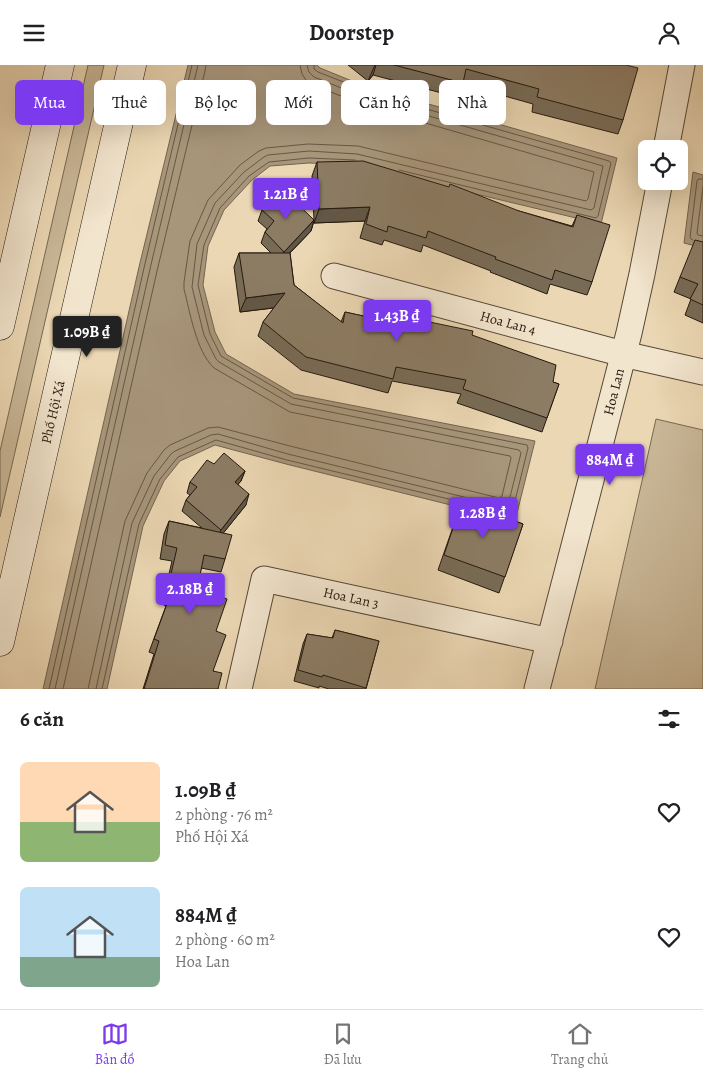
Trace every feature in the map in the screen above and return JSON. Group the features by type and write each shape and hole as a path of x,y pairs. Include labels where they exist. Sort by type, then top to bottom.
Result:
{"main road":[{"path":"0,326 60,65"},
{"name":"Phố Hội Xá","path":"0,642 132,65"}],"street":[{"path":"668,140 682,65"},
{"name":"Hoa Lan","path":"537,689 623,354 642,274 658,190"},
{"name":"Hoa Lan 4","path":"334,277 623,354 703,372"},
{"name":"Hoa Lan 3","path":"239,689 264,579 550,641"}],"shaded area":[{"path":"88,65 104,65 101,80 94,80 94,108 0,517 0,451 74,125 84,125 84,83"},
{"path":"656,419 703,430 703,689 595,689"}],"water":[{"path":"188,65 317,65 350,80 341,80 341,125 429,125 429,104 439,107 439,125 502,125 617,158 601,224 355,165 309,163 270,166 252,180 224,210 208,246 203,285 215,332 226,354 294,394 535,441 515,521 215,445 180,461 164,481 143,526 107,689 43,689 139,267 176,114 176,125 256,125 256,80 184,80"},
{"path":"693,172 703,175 703,248 684,243"}],"building":[{"path":"394,65 626,65 638,68 623,120 537,97 539,89 466,69 464,80 452,80"},
{"path":"363,161 449,187 450,184 519,211 573,227 577,215 610,225 592,282 555,270 552,280 428,231 426,238 388,226 387,232 366,224 370,207 319,209 317,162"},
{"path":"281,188 314,220 284,252 265,232 274,221 262,210"},
{"path":"695,240 703,242 703,305 690,299 698,284 680,277"},
{"path":"239,253 290,253 294,285 343,323 345,312 414,327 415,319 473,331 472,335 556,365 553,382 559,384 547,418 463,389 466,380 396,367 393,379 306,357 263,322 285,293 246,298"},
{"path":"224,453 245,471 235,482 249,494 221,530 186,500 197,487 190,482 207,460 214,464"},
{"path":"462,501 523,524 505,577 444,555"},
{"path":"169,521 232,535 225,559 204,555 197,591 227,599 216,631 226,635 213,671 222,673 218,689 144,689 159,641 154,639 171,593 167,591 177,548 165,545"},
{"path":"335,630 379,641 366,688 323,675 322,677 298,670 307,634 333,638"}]}
